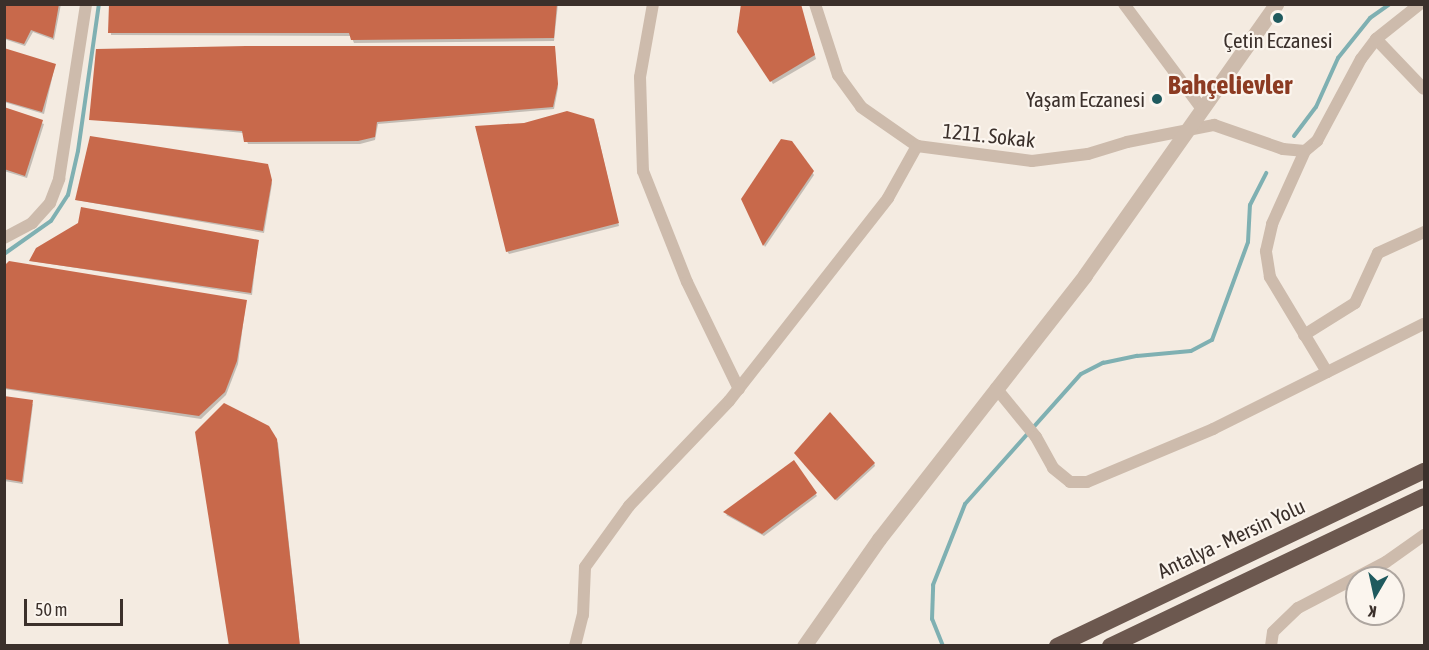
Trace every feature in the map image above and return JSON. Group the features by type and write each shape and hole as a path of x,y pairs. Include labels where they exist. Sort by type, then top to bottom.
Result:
{"highway":[{"name":"Antalya - Mersin Yolu","path":"1057,645 1425,471"},
{"path":"1110,645 1425,496"}],"street":[{"path":"4,238 32,223 50,203 59,179 86,4"},
{"path":"653,4 640,77 643,171 687,282 739,388"},
{"name":"1211. Sokak","path":"815,4 844,83 861,107 882,125 917,146 1032,161 1185,134 1214,125 1283,149 1305,151"},
{"path":"1124,4 1202,109"},
{"path":"804,645 879,539 1085,275 1276,4"},
{"path":"1327,372 1270,277 1266,250 1272,224 1305,151 1317,141 1376,39 1419,4"},
{"path":"1376,39 1425,89"},
{"path":"575,645 583,615 585,567 629,506 739,388 888,198 917,146"},
{"path":"1304,335 1355,303 1378,253 1425,232"},
{"path":"996,388 1036,437 1053,468 1070,482 1088,482 1213,429 1425,324"},
{"path":"1271,645 1273,633 1298,608 1386,562 1425,535"}],"building":[{"path":"4,4 59,4 53,38 31,30 24,44 4,38"},
{"path":"109,4 557,4 554,38 351,40 349,33 108,33"},
{"path":"741,4 801,4 815,55 770,82 737,32"},
{"path":"246,46 555,46 558,84 553,107 377,122 375,137 358,141 244,142 242,131 89,120 96,49"},
{"path":"4,48 56,64 42,112 4,101"},
{"path":"4,107 43,120 25,176 4,169"},
{"path":"567,111 594,119 619,223 506,252 475,126 524,123"},
{"path":"90,136 268,164 272,180 263,231 75,200"},
{"path":"781,139 792,141 814,171 763,246 741,199"},
{"path":"81,207 259,240 251,293 29,261 36,248 78,223"},
{"path":"9,261 247,300 237,361 225,392 199,416 4,388 4,266"},
{"path":"4,396 33,400 22,482 4,479"},
{"path":"224,403 269,426 277,439 300,646 229,646 195,432"},
{"path":"830,412 875,463 835,500 794,453"},
{"path":"794,460 817,493 762,534 723,512"}],"waterway":[{"path":"4,254 51,221 68,195 78,151 99,4"},
{"path":"1294,136 1316,107 1338,58 1370,18 1390,4"},
{"path":"943,646 932,619 933,585 965,504 1081,374 1103,363 1137,356 1191,351 1212,340 1248,242 1250,205 1266,173"}],"place":[{"name":"Çetin Eczanesi","path":"1278,18"},
{"name":"Yaşam Eczanesi","path":"1157,99"}],"district":[{"name":"Bahçelievler","path":"1230,85"}]}
